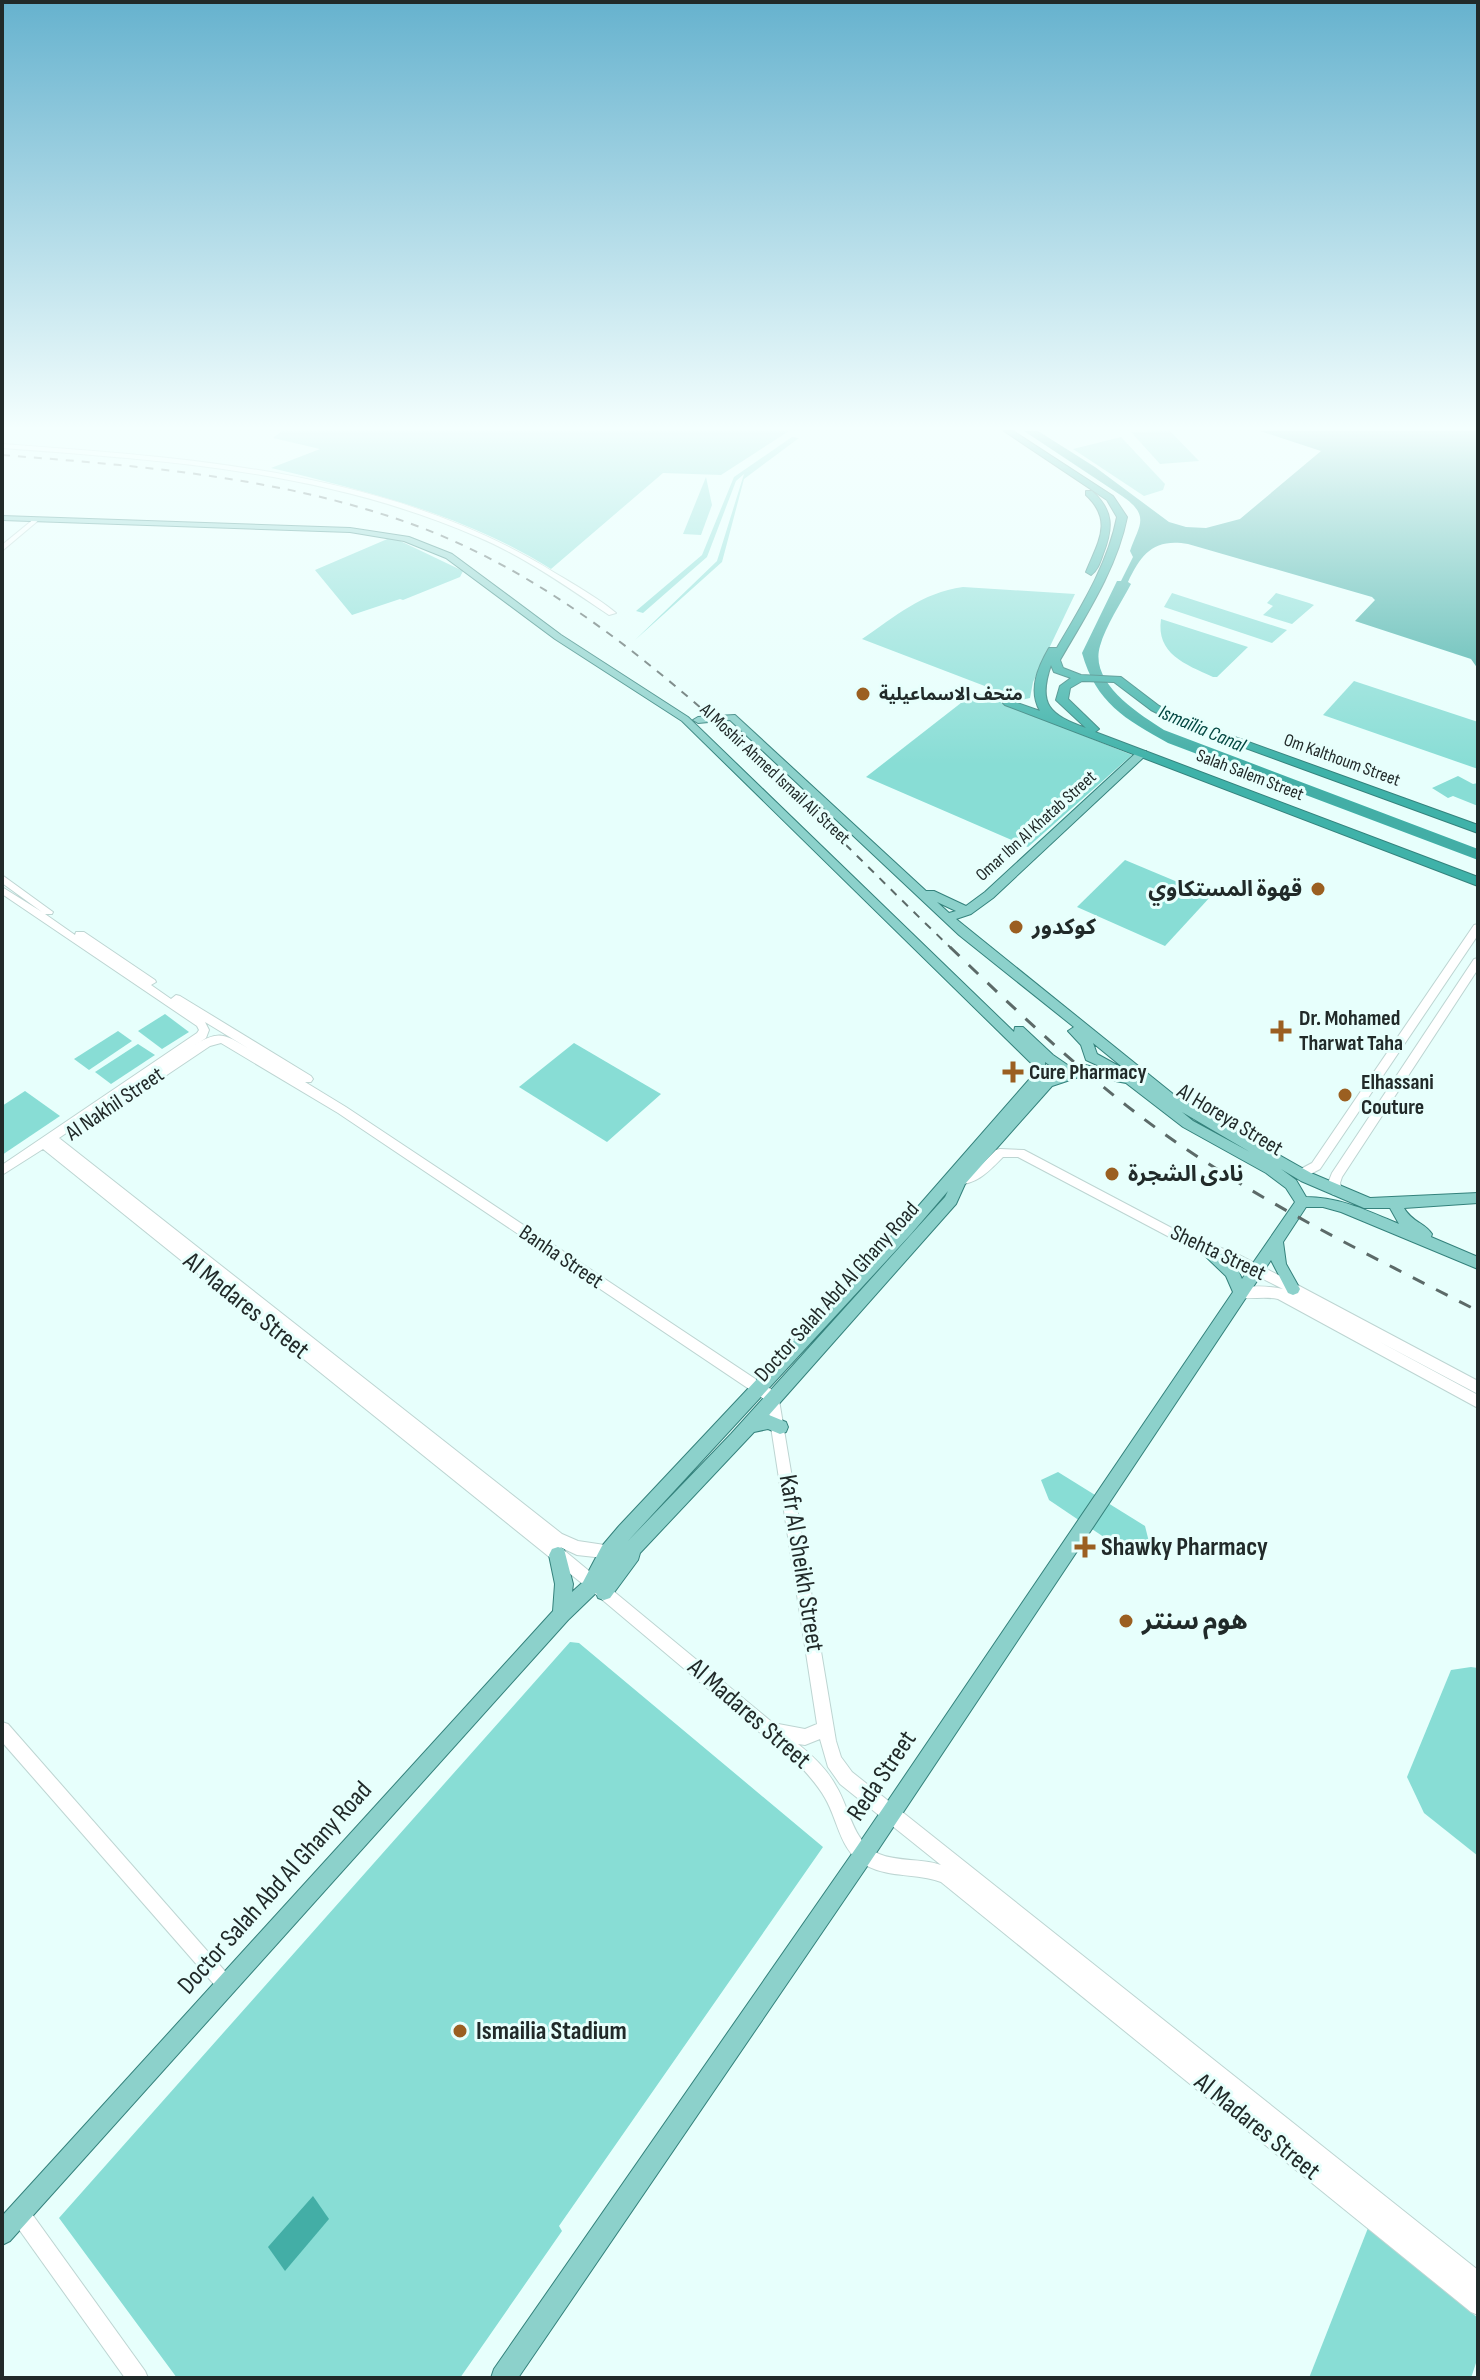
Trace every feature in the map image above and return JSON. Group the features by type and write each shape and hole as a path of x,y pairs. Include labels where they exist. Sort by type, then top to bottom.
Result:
{"highway":[{"path":"1056,720 1044,711 1040,695 1048,659 1089,578 1102,542"},
{"path":"1080,678 1061,673 1055,663 1094,590 1115,542"},
{"name":"Om Kalthoum Street","path":"1080,678 1112,677 1155,708 1181,721 1478,829"},
{"path":"1080,678 1065,686 1062,700 1077,717 1112,741"},
{"name":"Salah Salem Street","path":"1040,695 1031,702 1009,703 1478,882"}],"main road":[{"name":"Al Moshir Ahmed Ismail Ali Street","path":"429,542 441,546 567,641 696,727 1038,1063"},
{"path":"494,542 535,564 612,613"},
{"name":"Al Moshir Ahmed Ismail Ali Street","path":"567,641 698,720 1048,1058 1064,1069"},
{"path":"698,720 732,717"},
{"path":"709,731 732,717"},
{"name":"Al Horeya Street","path":"732,717 953,921 1166,1096 1224,1137"},
{"name":"Omar Ibn Al Khatab Street","path":"953,921 1142,753"},
{"name":"Banha Street","path":"2,878 93,948 201,1024 204,1039"},
{"path":"919,889 967,911"},
{"name":"Banha Street","path":"2,890 215,1022 225,1035 773,1398"},
{"name":"Al Horeya Street","path":"953,921 973,944 1087,1043 1091,1057 1128,1079 1172,1113 1275,1165 1337,1192 1377,1205 1478,1198"},
{"path":"1301,1174 1316,1166 1478,927"},
{"path":"1337,1192 1334,1183 1336,1176 1478,961"},
{"path":"204,1039 216,1033 215,1022"},
{"path":"204,1039 225,1035"},
{"name":"Al Nakhil Street","path":"2,1180 204,1039"},
{"path":"1047,1083 1064,1069 1091,1057"},
{"name":"Doctor Salah Abd Al Ghany Road","path":"598,1587 608,1552 906,1230 1040,1075 1038,1063"},
{"name":"Doctor Salah Abd Al Ghany Road","path":"2,2233 562,1614 598,1587 749,1427 951,1200 959,1181 1047,1083 1085,1070 1128,1079"},
{"name":"Al Nakhil Street","path":"2,1171 51,1143"},
{"name":"Al Madares Street","path":"51,1143 557,1539 577,1548 608,1552 639,1544"},
{"name":"Al Madares Street","path":"51,1143 598,1587 816,1771 836,1803 852,1842 863,1855 885,1864 923,1867 947,1876 1478,2305"},
{"name":"Shehta Street","path":"959,1181 979,1174 1000,1153 1020,1153 1207,1249 1257,1270 1478,1402"},
{"name":"Al Horeya Street","path":"1275,1165 1302,1202"},
{"path":"1316,1166 1323,1173 1336,1176"},
{"path":"1302,1202 1323,1202 1344,1207 1478,1262"},
{"name":"Reda Street","path":"503,2378 863,1855 1302,1202"},
{"path":"1395,1205 1398,1214 1410,1225 1478,1262"},
{"path":"1276,1243 1287,1290"},
{"path":"1207,1249 1232,1272 1241,1293"},
{"name":"Shehta Street","path":"1241,1293 1287,1290 1478,1388"},
{"name":"Kafr Al Sheikh Street","path":"773,1398 826,1728"},
{"path":"749,1427 761,1421 780,1427"},
{"path":"558,1555 564,1584 562,1614"},
{"path":"761,1723 797,1737 813,1735 826,1728"},
{"name":"Al Madares Street","path":"826,1728 830,1751 839,1770 853,1786 1478,2283"},
{"path":"2,1730 225,1984"},
{"path":"20,2214 138,2378"}],"shaded area":[{"path":"380,542 403,542 463,571 460,577 403,600 352,615 315,570"},
{"path":"501,542 582,542 551,569"},
{"path":"707,542 713,542 707,557 643,613 636,611 702,555"},
{"path":"723,542 727,542 722,562 635,640 717,561"},
{"path":"1133,542 1478,542 1478,669 1471,659 1355,621 1375,600 1372,597 1176,543 1166,543 1150,550 1138,563 1128,582 1131,584 1103,638 1099,660 1102,672 1118,696 1164,730 1478,849 1478,860 1168,743 1114,708 1095,685 1082,653 1117,581 1121,581 1133,557 1130,551"},
{"path":"963,587 1075,594 1033,682 1030,698 1021,700 862,639 922,600"},
{"path":"1172,593 1287,630 1272,643 1164,607"},
{"path":"1276,593 1314,605 1292,624 1263,615 1273,606 1267,603"},
{"path":"1161,619 1248,647 1217,677 1213,677 1183,662 1168,649 1163,641"},
{"path":"1354,681 1478,722 1478,769 1323,715"},
{"path":"975,692 1132,755 1028,847 866,777"},
{"path":"1458,776 1473,784 1478,783 1478,806 1453,796 1448,798 1432,788"},
{"path":"1125,860 1211,896 1165,946 1077,907"},
{"path":"165,1014 189,1032 162,1049 138,1031"},
{"path":"118,1031 132,1041 89,1070 74,1059"},
{"path":"574,1043 661,1094 607,1142 519,1087"},
{"path":"138,1044 155,1055 111,1084 95,1072"},
{"path":"25,1091 60,1116 2,1155 2,1106"},
{"path":"1058,1472 1145,1526 1149,1542 1144,1550 1129,1554 1049,1500 1041,1480"},
{"name":"Ismailia Stadium","path":"570,1642 579,1643 823,1847 559,2226 562,2231 460,2378 177,2378 59,2218"},
{"path":"1478,1668 1478,1856 1424,1813 1407,1777 1451,1670"},
{"path":"313,2196 329,2219 285,2271 268,2247"},
{"path":"1368,2228 1478,2318 1478,2357 1471,2378 1309,2378"}],"railway":[{"path":"453,542 493,560 566,603 636,654 768,770 952,949"},
{"path":"950,947 1093,1079 1154,1127 1221,1172 1293,1214 1478,1311"}],"place":[{"name":"متحف الاسماعيلية","path":"863,694"},
{"name":"قهوة المستكاوي","path":"1318,889"},
{"name":"كوكدور","path":"1016,927"},
{"name":"Dr. Mohamed Tharwat Taha","path":"1281,1031"},
{"name":"Cure Pharmacy","path":"1013,1072"},
{"name":"Elhassani Couture","path":"1345,1095"},
{"name":"نادى الشجرة","path":"1112,1174"},
{"name":"Shawky Pharmacy","path":"1085,1547"},
{"name":"هوم سنتر","path":"1126,1621"},
{"name":"Ismailia Stadium","path":"460,2031"}],"water label":[{"name":"Ismaïlia Canal","path":"1202,729"}]}
